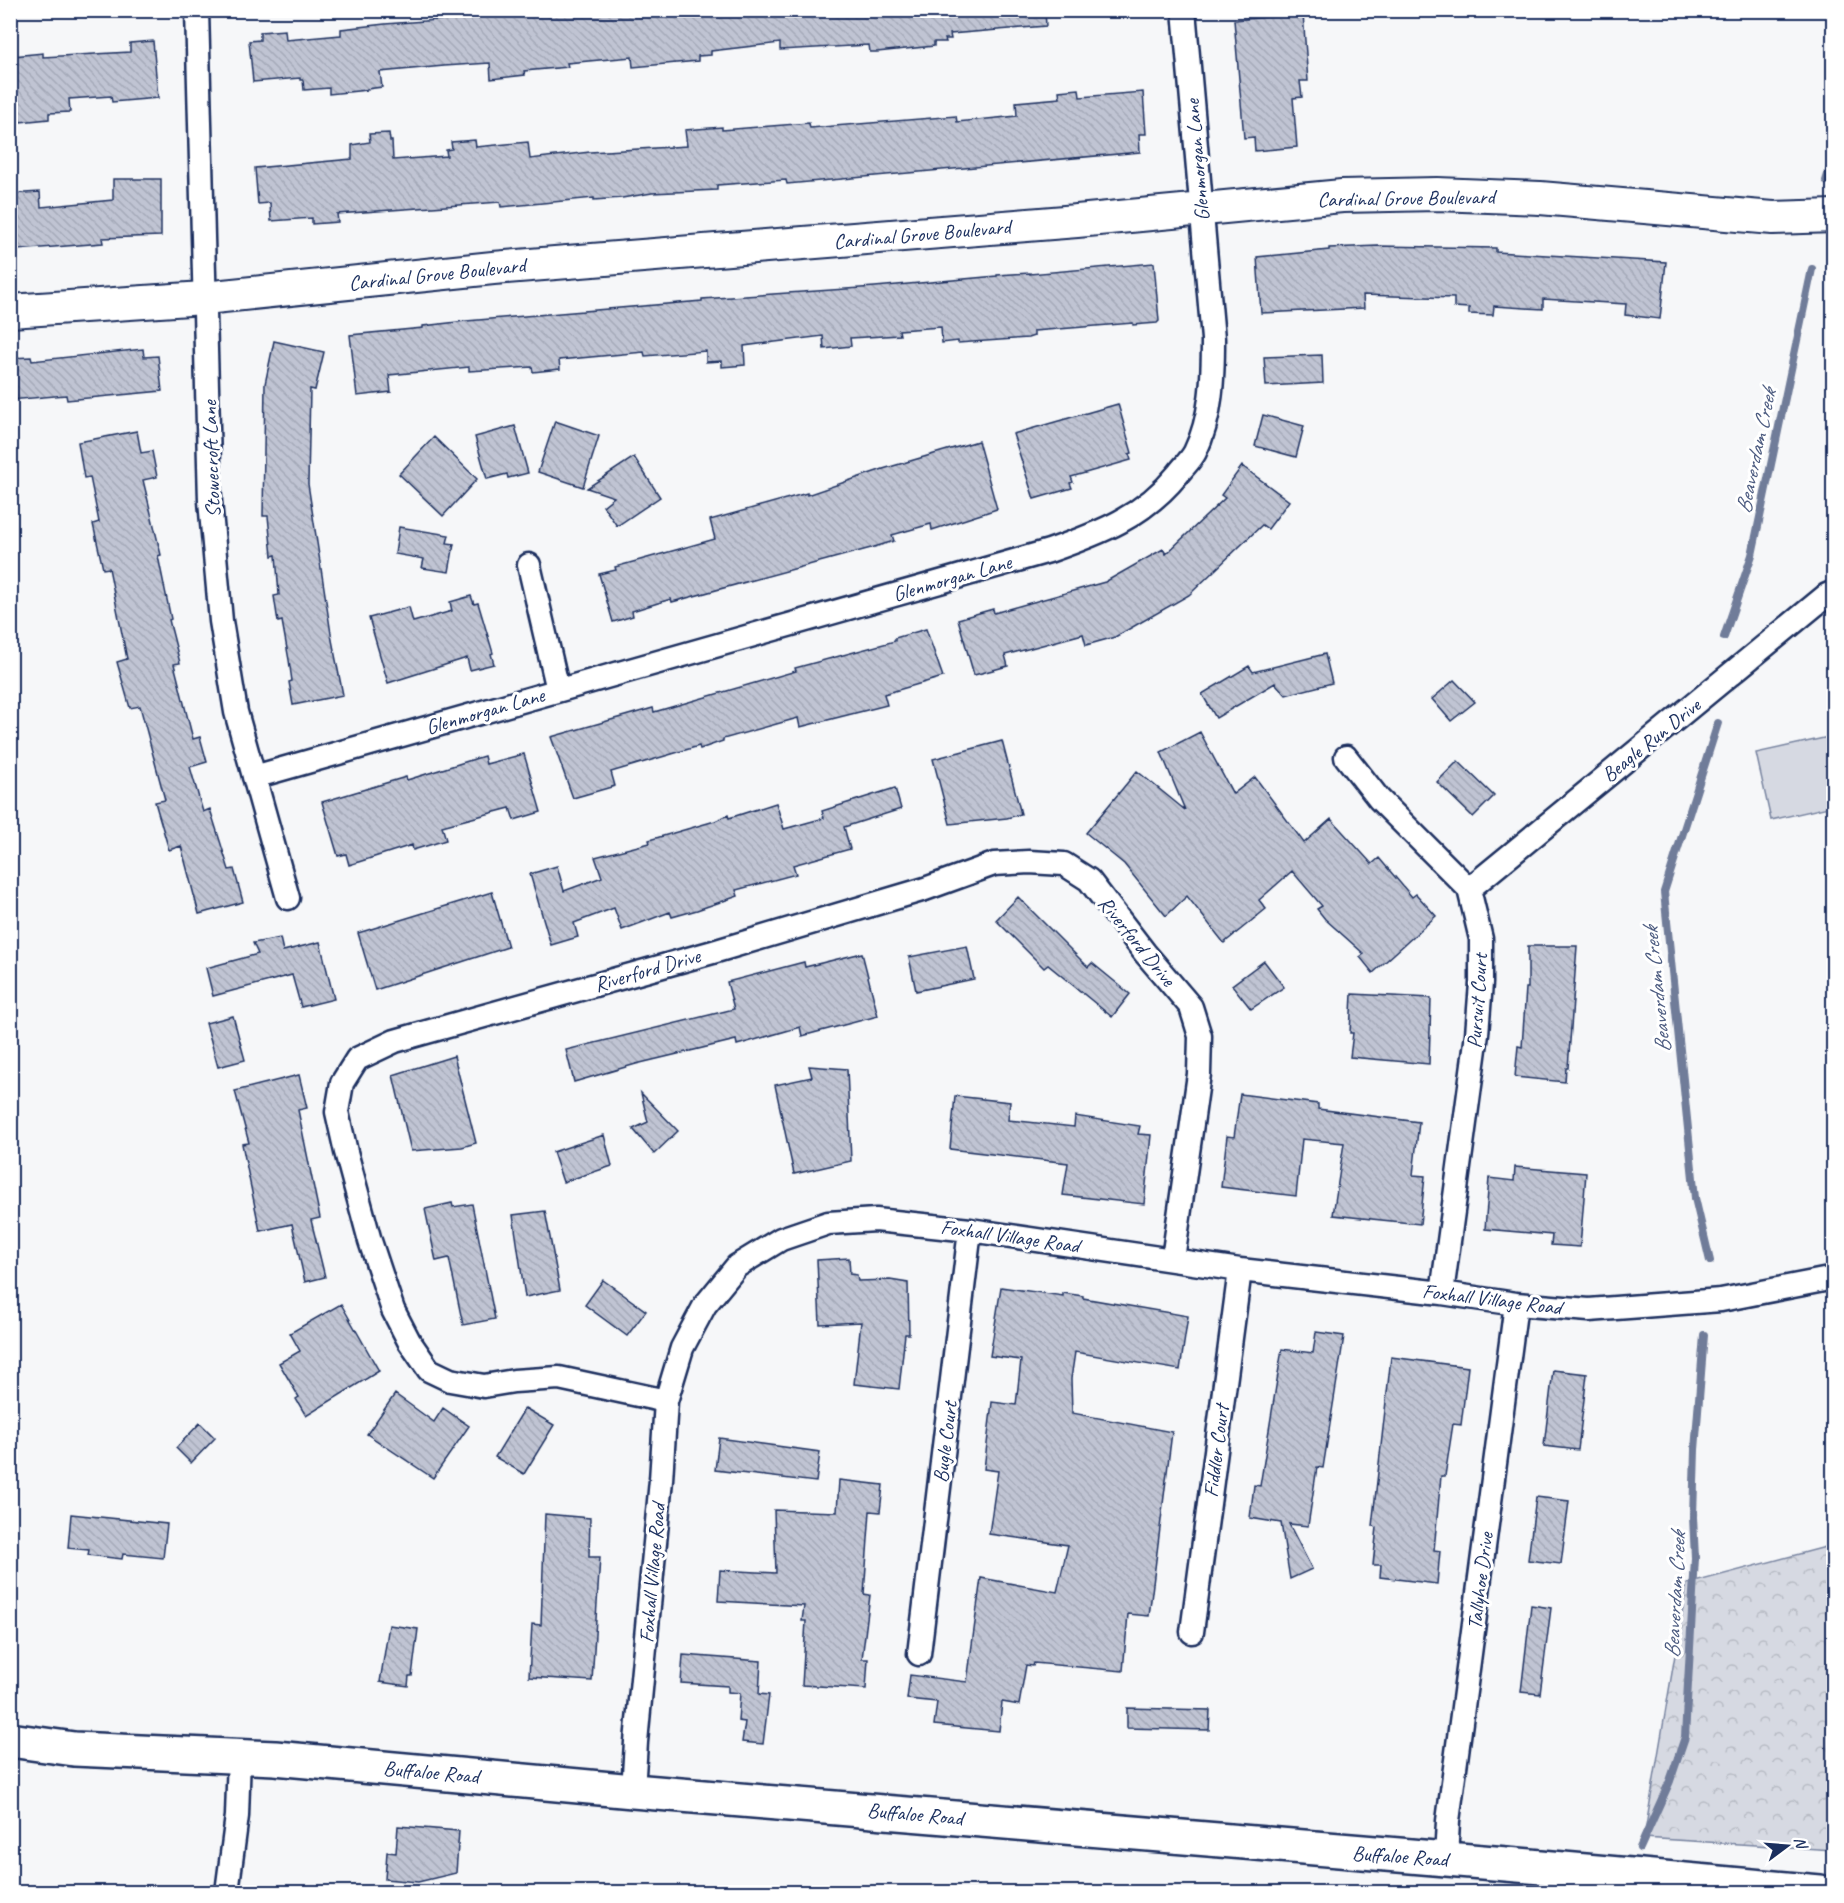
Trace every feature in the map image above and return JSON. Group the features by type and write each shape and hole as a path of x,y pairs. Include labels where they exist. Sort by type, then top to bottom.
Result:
{"main road":[{"name":"Buffaloe Road","path":"10,1740 74,1749 239,1756 1744,1884 1820,1893"}],"street":[{"name":"Stowecroft Lane","path":"197,10 210,501 221,621 236,712 288,898"},
{"name":"Glenmorgan Lane","path":"254,777 1049,551 1122,522 1142,508 1173,480 1194,453 1206,420 1213,381 1213,339 1184,10"},
{"name":"Cardinal Grove Boulevard","path":"10,311 204,298 493,268 1077,221 1342,196 1437,194 1540,198 1773,218 1833,216"},
{"path":"528,565 558,690"},
{"name":"Beagle Run Drive","path":"1469,889 1833,592"},
{"path":"1346,757 1379,799 1469,889"},
{"name":"Riverford Drive","path":"666,1401 559,1378 514,1380 484,1386 450,1380 429,1370 409,1341 393,1310 370,1241 346,1152 337,1112 342,1083 357,1059 395,1041 713,952 925,889 994,864 1029,862 1064,864 1089,880 1144,953 1191,1007 1200,1036 1199,1074 1173,1259"},
{"name":"Pursuit Court","path":"1442,1293 1477,1034 1481,983 1480,939 1469,889"},
{"name":"Foxhall Village Road","path":"633,1791 666,1401 682,1348 705,1305 737,1266 781,1239 828,1223 876,1220 969,1230 1240,1270 1442,1293 1516,1304 1589,1310 1721,1300 1833,1278"},
{"name":"Bugle Court","path":"920,1654 969,1230"},
{"name":"Fiddler Court","path":"1192,1632 1240,1270"},
{"name":"Tallyhoe Drive","path":"1446,1859 1450,1810 1516,1304"},
{"path":"227,1893 237,1816 239,1756"}],"green space":[{"path":"1833,736 1833,806 1771,820 1756,753"},
{"path":"1833,1545 1833,1850 1644,1838 1687,1584"}],"building":[{"path":"568,10 1045,10 1046,26 950,34 951,39 945,39 946,42 934,42 934,46 877,52 870,52 869,45 780,50 780,43 711,51 711,55 698,56 698,61 633,67 632,57 567,63 568,67 524,71 525,75 491,79 490,63 380,72 382,87 329,94 329,88 304,90 303,80 300,78 253,82 249,41 260,40 260,32 285,30 286,40 341,35 341,29 385,24"},
{"path":"1303,14 1308,81 1300,81 1302,97 1293,98 1297,147 1255,151 1254,137 1244,138 1234,20"},
{"path":"153,41 158,98 112,102 111,96 69,99 70,112 49,113 49,119 10,123 10,61 14,61 13,56 43,53 43,57 130,52 130,43"},
{"path":"1079,89 1080,97 1143,92 1146,134 1139,134 1140,152 787,184 786,180 717,185 717,190 652,193 622,198 594,200 594,198 501,207 500,202 337,214 338,222 312,224 312,218 271,221 270,203 258,204 255,168 352,159 352,145 370,142 369,134 389,133 393,160 447,156 446,150 452,149 451,142 475,140 476,147 528,142 530,159 590,152 687,146 685,130 722,127 722,130 809,123 810,128 956,116 957,122 1017,116 1016,102 1060,98 1059,91"},
{"path":"113,179 161,179 161,236 102,238 103,243 17,250 17,240 10,240 10,194 40,192 41,207 113,200"},
{"path":"1378,246 1496,248 1496,252 1666,262 1660,319 1625,315 1626,304 1543,299 1543,309 1494,306 1493,315 1469,314 1469,308 1454,307 1454,298 1363,295 1364,308 1261,313 1257,257 1329,250 1329,248"},
{"path":"1154,263 1159,321 1157,323 1034,331 1034,336 1028,338 958,343 958,341 942,343 941,327 899,330 900,335 850,338 851,346 824,349 823,336 744,346 745,365 722,367 722,361 706,362 706,351 645,356 644,352 559,360 560,369 533,372 532,367 469,371 469,367 389,375 391,392 357,396 350,335 466,321 702,301 702,299"},
{"path":"274,341 324,352 315,390 310,389 308,484 332,640 343,695 293,705 289,682 292,681 289,660 282,621 278,622 274,596 279,595 276,555 272,556 268,516 263,516 265,384"},
{"path":"143,349 144,357 158,356 162,391 67,400 66,395 10,400 10,358 31,357 32,361"},
{"path":"1322,355 1323,383 1266,386 1264,357"},
{"path":"1118,404 1132,453 1129,454 1131,460 1071,477 1072,488 1034,499 1013,434"},
{"path":"1263,415 1304,426 1296,457 1255,446"},
{"path":"555,421 599,436 583,487 538,472"},
{"path":"515,426 528,473 508,478 507,474 487,479 475,437"},
{"path":"137,431 141,453 152,451 157,477 143,480 161,555 158,556 171,619 169,620 180,663 174,664 193,739 200,737 207,762 190,767 203,812 210,809 229,870 234,869 243,902 199,914 181,846 169,850 155,802 165,800 140,706 130,708 117,662 127,659 109,568 103,569 93,524 99,522 90,477 84,478 78,442"},
{"path":"434,437 477,479 443,516 399,474"},
{"path":"978,441 997,509 932,530 931,524 892,535 894,541 871,548 672,602 671,599 632,611 633,616 613,622 599,574 616,570 615,567 715,539 710,520 807,493 807,495 883,469"},
{"path":"634,457 660,497 617,526 603,506 614,497 587,488"},
{"path":"1242,466 1289,501 1268,529 1262,525 1189,595 1115,637 1086,645 1083,634 1005,655 1008,666 974,675 958,619 993,609 994,613 1105,582 1163,549 1166,554 1225,498 1221,495"},
{"path":"399,527 449,535 447,543 454,544 449,572 422,568 424,559 395,554"},
{"path":"471,596 474,604 478,603 493,653 491,654 494,664 470,670 467,658 388,683 369,618 409,607 413,622 452,611 450,602"},
{"path":"926,629 943,677 884,694 887,705 800,727 798,718 723,739 723,741 700,749 699,746 611,772 615,786 573,798 551,737 653,708 654,712 796,671 795,668 895,641 895,638"},
{"path":"1325,654 1332,683 1286,695 1275,683 1216,718 1202,694 1249,666 1253,672"},
{"path":"1454,680 1475,702 1451,721 1432,699"},
{"path":"1200,732 1233,794 1255,777 1304,843 1331,819 1372,864 1379,858 1412,897 1416,894 1436,916 1373,973 1360,957 1364,954 1325,919 1317,909 1322,906 1292,871 1259,900 1266,909 1224,943 1187,896 1166,916 1124,864 1086,833 1137,771 1185,810 1161,752"},
{"path":"1002,741 1021,814 1007,818 950,824 933,759"},
{"path":"524,754 541,812 514,820 510,808 442,826 446,840 413,850 412,845 349,865 346,854 338,856 322,802 406,777 407,780 484,756 486,764"},
{"path":"1458,761 1494,796 1473,817 1437,782"},
{"path":"895,788 901,809 844,827 850,849 793,865 796,874 736,890 738,896 697,910 672,917 670,912 622,930 614,908 574,923 578,937 551,945 530,874 557,866 564,891 602,877 595,857 650,843 649,840 728,815 729,818 776,803 784,829 824,818 822,811"},
{"path":"492,892 508,947 375,990 358,933"},
{"path":"1018,897 1088,967 1092,963 1130,994 1112,1017 1048,965 1044,968 996,920"},
{"path":"280,938 283,951 320,942 334,999 301,1007 292,975 213,996 206,968 258,954 253,943"},
{"path":"967,946 974,979 916,991 909,957"},
{"path":"1528,946 1577,946 1565,1082 1515,1077 1518,1046 1522,1047 1526,988 1528,988"},
{"path":"862,953 878,1016 802,1036 800,1027 737,1045 736,1040 636,1064 574,1082 566,1050 734,1009 727,982 804,962 805,967"},
{"path":"1264,961 1284,987 1251,1009 1232,985"},
{"path":"1352,994 1431,998 1429,1064 1350,1057 1353,1033 1350,1033"},
{"path":"233,1016 245,1060 218,1067 206,1023"},
{"path":"454,1056 476,1143 462,1147 411,1151 393,1075"},
{"path":"809,1066 847,1069 851,1161 794,1174 775,1085 812,1077"},
{"path":"299,1075 307,1108 298,1110 320,1218 311,1220 325,1277 305,1282 292,1224 260,1231 242,1144 249,1143 235,1091"},
{"path":"641,1093 678,1131 654,1154 633,1129 648,1122"},
{"path":"1240,1094 1318,1104 1318,1109 1419,1122 1413,1175 1425,1176 1420,1224 1333,1215 1344,1143 1302,1139 1296,1196 1221,1187 1227,1136 1234,1137"},
{"path":"955,1096 1010,1102 1008,1120 1074,1127 1075,1116 1140,1126 1138,1134 1151,1135 1144,1204 1063,1195 1068,1163 950,1149"},
{"path":"604,1135 612,1166 563,1182 553,1152"},
{"path":"1515,1167 1586,1173 1580,1247 1551,1245 1552,1235 1485,1229 1489,1178 1514,1181"},
{"path":"452,1203 453,1207 472,1204 495,1319 463,1325 449,1258 436,1261 425,1209"},
{"path":"545,1211 560,1290 525,1297 513,1215"},
{"path":"849,1258 850,1274 857,1275 858,1281 890,1280 908,1283 909,1334 905,1334 899,1389 854,1384 861,1322 820,1324 817,1260"},
{"path":"603,1280 646,1311 627,1336 585,1305"},
{"path":"1001,1287 1063,1296 1063,1293 1083,1296 1083,1298 1188,1316 1180,1370 1075,1352 1071,1379 1072,1413 1172,1432 1149,1616 1128,1614 1123,1671 1034,1663 1033,1666 1026,1665 1019,1705 1002,1702 999,1731 934,1725 937,1702 907,1699 910,1675 967,1682 981,1578 1057,1592 1068,1545 989,1534 998,1471 984,1469 992,1402 1016,1405 1021,1360 990,1356"},
{"path":"341,1304 379,1371 306,1416 296,1399 299,1397 279,1363 300,1351 290,1333"},
{"path":"1316,1332 1344,1336 1323,1468 1317,1467 1308,1526 1289,1524 1312,1569 1290,1579 1281,1523 1250,1518 1254,1485 1260,1486 1282,1349 1313,1353"},
{"path":"1391,1357 1468,1367 1461,1425 1453,1424 1445,1476 1441,1476 1434,1550 1440,1551 1437,1584 1380,1577 1381,1565 1373,1565 1377,1527 1372,1526"},
{"path":"1553,1370 1587,1374 1578,1450 1544,1446"},
{"path":"395,1394 434,1422 443,1408 469,1426 433,1478 367,1434"},
{"path":"525,1408 554,1425 524,1474 495,1457"},
{"path":"200,1423 215,1438 191,1463 176,1448"},
{"path":"719,1438 820,1452 816,1482 715,1470"},
{"path":"839,1480 883,1485 880,1512 870,1511 864,1594 870,1595 862,1659 868,1659 866,1689 802,1685 806,1621 802,1621 804,1606 718,1601 720,1570 776,1573 774,1510 837,1512"},
{"path":"1536,1497 1569,1501 1561,1564 1528,1560"},
{"path":"71,1514 167,1524 163,1558 123,1554 122,1559 88,1555 89,1550 68,1548"},
{"path":"545,1514 590,1518 589,1557 600,1557 592,1681 529,1677 532,1624 541,1625"},
{"path":"1531,1605 1551,1608 1540,1694 1521,1692"},
{"path":"389,1625 418,1629 412,1676 409,1676 408,1686 380,1682"},
{"path":"683,1655 761,1661 759,1694 769,1695 763,1744 742,1742 745,1722 738,1721 740,1693 728,1692 728,1686 681,1683"},
{"path":"1127,1708 1210,1710 1209,1730 1127,1728"},
{"path":"398,1826 459,1831 456,1873 418,1882 385,1879 387,1852 396,1853"}],"waterway":[{"name":"Beaverdam Creek","path":"1826,181 1834,155"},
{"name":"Beaverdam Creek","path":"1724,637 1752,555 1812,269"},
{"name":"Beaverdam Creek","path":"1710,1261 1695,1198 1664,892 1718,723"},
{"name":"Beaverdam Creek","path":"1640,1848 1670,1781 1685,1737 1695,1558 1693,1517 1695,1450 1704,1335"}]}
